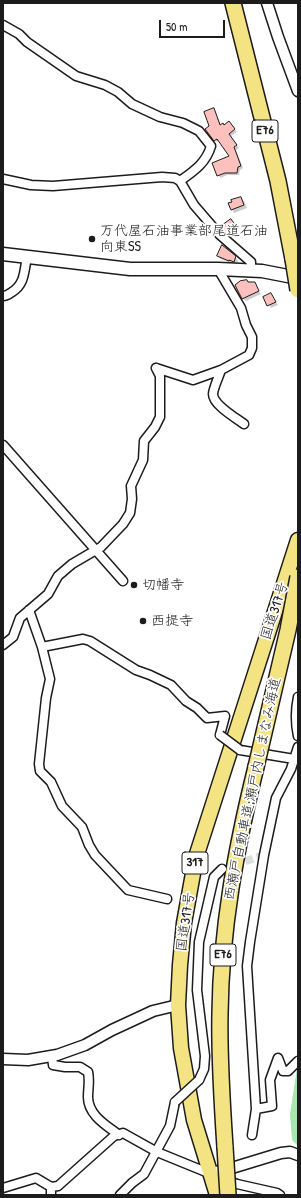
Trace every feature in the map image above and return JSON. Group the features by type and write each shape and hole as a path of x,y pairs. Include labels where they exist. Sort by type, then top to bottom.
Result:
{"highway":[{"name":"E76","path":"233,3 278,181 298,290"},
{"name":"国道317号","path":"217,1195 194,1120 186,1083 181,1048 178,1005 184,923 196,858 298,540"},
{"name":"西瀬戸自動車道;瀬戸内しまなみ海道","path":"228,1195 220,1055 220,1013 225,927 232,878 242,826 288,630 298,576"}],"main road":[{"path":"3,254 130,269 251,270 298,278"}],"street":[{"path":"267,3 298,91"},
{"path":"3,25 18,34 27,42 76,76 104,85 118,92 132,104 160,117 183,123 199,131 211,146 208,155 197,168 180,181"},
{"path":"3,179 31,185 53,186 162,177 175,178 180,181 194,205 219,234 251,262 251,270"},
{"path":"3,296 6,296 22,283 27,257"},
{"path":"3,645 13,637 20,618 48,594 58,576 72,564 101,547 124,524 130,513 132,499 131,486 143,460 144,441 160,417 160,376 156,368 193,380 221,370 250,356 252,338 241,308 218,269"},
{"path":"221,370 213,394 215,401 221,408 244,424"},
{"path":"3,445 123,581"},
{"path":"28,610 42,647 50,679 39,764 40,771 51,782 62,806 82,827 89,845 95,855 128,890 167,899"},
{"path":"42,647 83,639 90,641 136,670 171,685 186,701 197,708 207,718 224,716 220,735 240,750 294,759"},
{"path":"298,697 295,709 295,723 298,736"},
{"path":"252,1135 256,1109 247,966 249,948 264,855 276,798 291,769 298,747"},
{"path":"120,1195 144,1174 170,1126 174,1102 199,1080 204,1069 205,1056 197,990 198,942 214,877 222,869"},
{"path":"3,1059 28,1060 52,1056 85,1045 112,1030 153,1011 178,1005"},
{"path":"52,1056 53,1065 80,1067 88,1072 90,1079 88,1099 90,1108 98,1119 119,1135"},
{"path":"256,1109 272,1106 270,1080 278,1058 283,1071 288,1071 298,1061"},
{"path":"3,1188 36,1178 51,1191 114,1136 123,1133 157,1152 237,1184 278,1193 280,1195"},
{"path":"210,1173 222,1171 281,1153 290,1152 298,1155"}],"green space":[{"path":"298,1062 298,1146 292,1140 290,1114"}],"building":[{"path":"214,108 220,125 223,123 224,125 229,121 235,129 229,134 237,145 234,147 241,166 238,167 237,173 225,173 217,176 212,163 229,156 217,139 214,141 205,129 209,126 204,112"},
{"path":"241,197 244,205 231,210 228,203 232,202 231,200"},
{"path":"231,219 236,226 234,228 236,231 228,235 220,227"},
{"path":"222,245 236,256 234,262 217,256"},
{"path":"247,280 248,282 255,282 259,291 242,299 235,285 240,281"},
{"path":"271,293 276,302 267,306 263,297"}],"tunnel":[{"path":"234,865 264,855"}],"place":[{"name":"万代屋石油事業部尾道石油 向東SS","path":"92,239"},
{"name":"切幡寺","path":"134,585"},
{"name":"西提寺","path":"143,621"}]}
